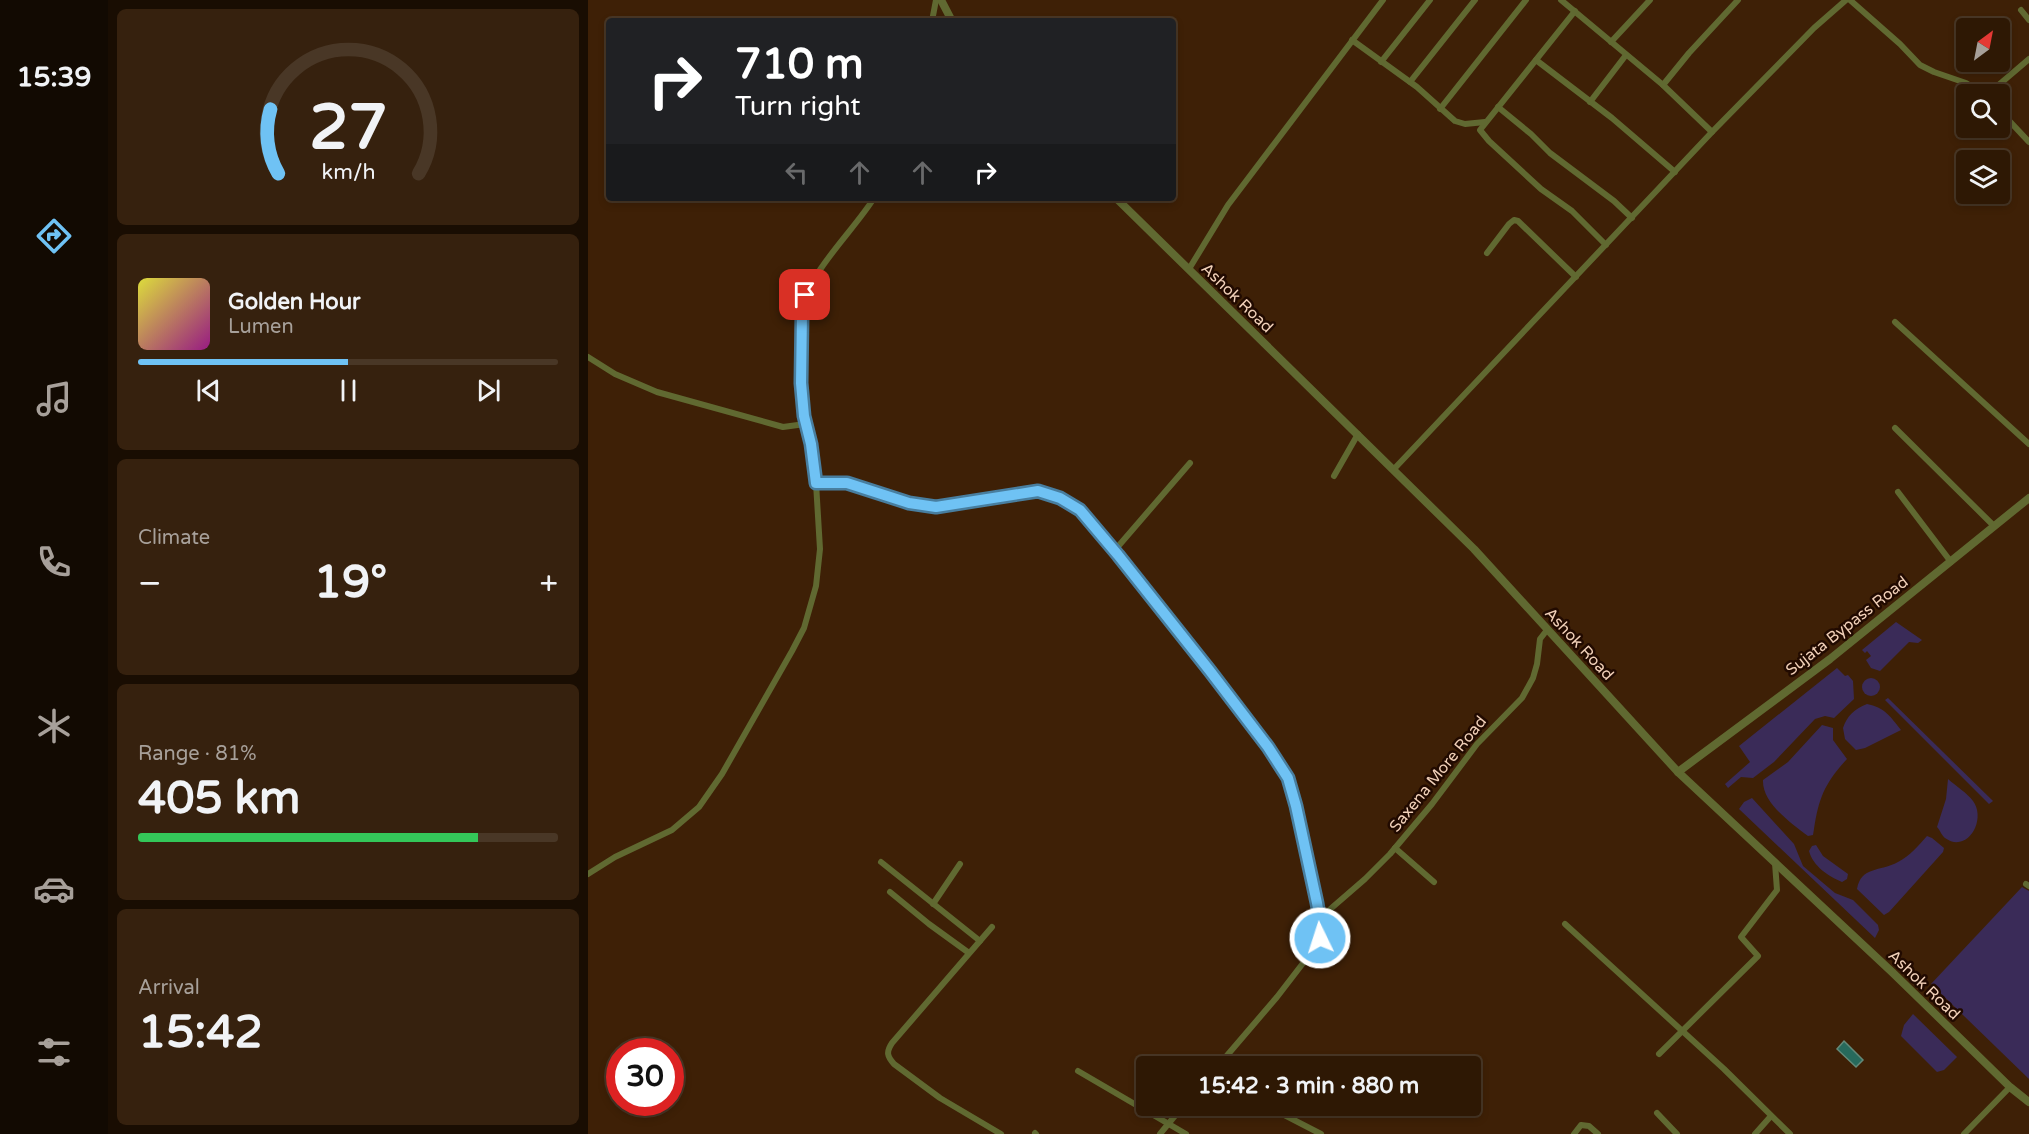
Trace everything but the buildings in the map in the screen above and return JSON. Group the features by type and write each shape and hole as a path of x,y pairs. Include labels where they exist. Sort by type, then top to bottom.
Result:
{"street":[{"path":"933,18 938,0"},
{"path":"938,0 950,18"},
{"path":"1381,62 1430,0"},
{"path":"1410,82 1475,0"},
{"path":"1440,109 1526,0"},
{"path":"1561,0 1663,85 1712,132"},
{"path":"1611,42 1650,0"},
{"path":"1663,85 1738,0"},
{"path":"1394,469 1712,132 1814,28 1848,0 1920,64 1934,72 1968,84"},
{"path":"1189,269 1228,206 1381,1"},
{"path":"2021,10 2029,20"},
{"path":"1575,11 1480,130 1541,189 1572,211 1606,245"},
{"path":"1352,40 1410,82 1440,109 1460,123 1485,122"},
{"path":"1590,102 1626,55"},
{"path":"2000,84 2029,59"},
{"path":"1536,60 1675,172"},
{"path":"1497,107 1531,134 1550,153 1614,201 1632,218"},
{"path":"2010,122 2029,142"},
{"path":"588,874 615,856 663,835 699,807 722,774 792,651 812,606 820,557 816,483 801,383 802,313 805,295 821,269 872,201"},
{"name":"Ashok Road","path":"1119,201 1474,549 1678,772 1892,972 2010,1087 2029,1102"},
{"path":"1487,253 1509,224 1514,220 1518,221 1576,277"},
{"path":"1895,322 2029,444"},
{"path":"588,357 615,374 657,392 783,427 806,424"},
{"path":"1895,428 1994,526"},
{"path":"1334,476 1358,434"},
{"path":"1115,550 1190,463"},
{"path":"816,483 847,483 909,503 936,507 1038,491 1060,498 1080,510 1115,550 1268,747 1288,778 1296,806 1320,918 1320,938 1277,997 1227,1056"},
{"path":"1898,492 1951,562"},
{"name":"Sujata Bypass Road","path":"1678,772 1830,659 2029,498"},
{"name":"Saxena More Road","path":"1320,918 1365,879 1395,848 1477,744 1522,699 1533,678 1540,639 1547,630"},
{"path":"1395,848 1434,882"},
{"path":"881,862 980,941"},
{"path":"1659,1054 1758,956 1741,937 1777,890 1775,863"},
{"path":"933,904 960,864"},
{"path":"890,892 969,953"},
{"path":"1565,924 1683,1031 1790,1134"},
{"path":"992,927 892,1043 887,1053 888,1058 940,1098 1001,1134"},
{"path":"1078,1071 1186,1134"},
{"path":"1964,1134 2010,1087"},
{"path":"1657,1113 1677,1134"},
{"path":"1160,1134 1174,1116"},
{"path":"1286,1116 1321,1134"},
{"path":"1755,1134 1771,1116"},
{"path":"1574,1134 1581,1125 1589,1126 1599,1134"}],"shaded area":[{"path":"1896,622 1922,640 1918,643 1909,642 1880,671 1871,668 1866,660 1871,656 1867,651 1865,653 1862,650"},
{"path":"1837,668 1853,681 1854,699 1834,718 1825,716 1815,719 1774,762 1753,778 1741,777 1728,788 1725,784 1750,762 1739,746"},
{"path":"1867,678 1875,678 1880,683 1878,694 1867,696 1862,691 1862,683"},
{"path":"1888,698 1993,801 1989,804 1885,700"},
{"path":"1867,704 1883,710 1901,730 1865,748 1856,750 1845,739 1843,728 1852,713"},
{"path":"1822,725 1833,728 1833,740 1847,759 1824,791 1813,835 1808,836 1786,819 1772,804 1767,797 1763,780 1788,762"},
{"path":"1948,779 1971,798 1977,809 1978,817 1973,833 1961,842 1953,842 1945,838 1937,827 1946,799"},
{"path":"1752,798 1794,844 1803,866 1835,893 1853,900 1878,925 1879,930 1875,938 1739,809 1744,802"},
{"path":"1927,836 1944,848 1943,852 1884,915 1857,889 1859,882 1867,873 1902,860"},
{"path":"1816,845 1823,856 1848,874 1847,879 1842,882 1826,874 1818,866 1809,851 1812,846"},
{"path":"2022,887 2029,891 2029,1079 1931,984"},
{"path":"1913,1014 1957,1057 1944,1070 1937,1072 1901,1036 1904,1025"}],"water":[{"path":"1844,1041 1863,1060 1856,1067 1837,1049"}],"route":[{"path":"805,295 802,313 801,383 804,416 811,444 816,483 847,483 909,503 936,507 1038,491 1060,498 1080,510 1210,671 1277,759 1288,778 1320,918 1320,938"}]}
